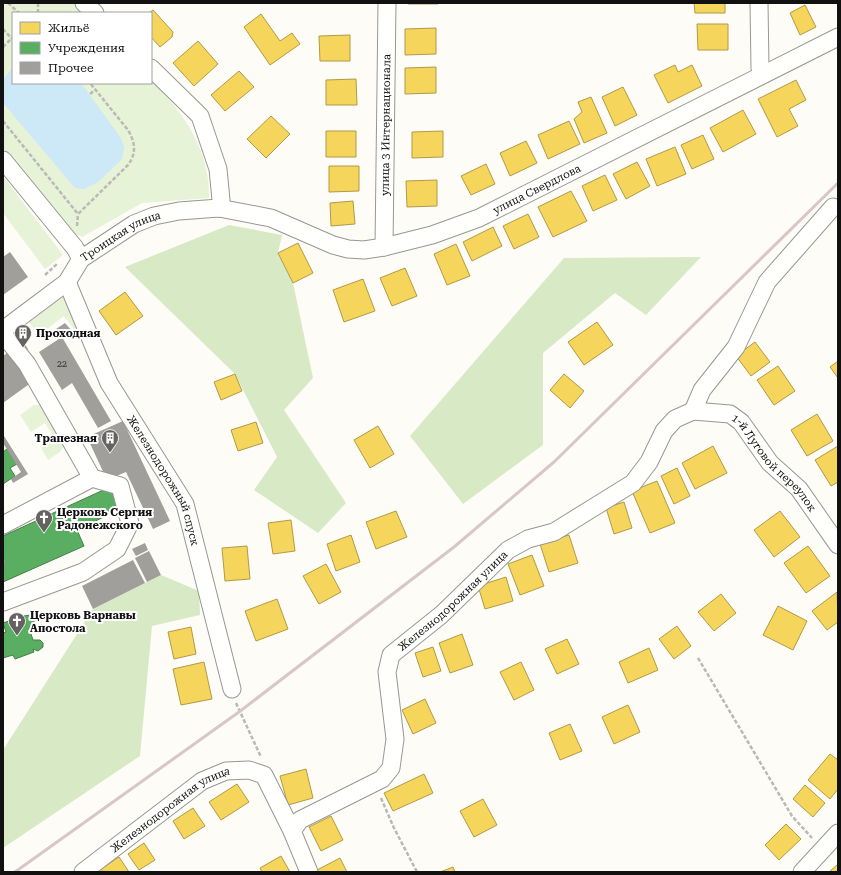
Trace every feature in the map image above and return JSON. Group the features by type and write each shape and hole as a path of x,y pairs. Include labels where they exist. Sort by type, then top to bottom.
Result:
{"street":[{"path":"84,3 94,12"},
{"name":"улица 3 Интернационала","path":"384,247 387,3"},
{"path":"759,3 760,68 762,75"},
{"name":"улица Свердлова","path":"219,208 271,218 333,245 348,249 364,250 384,247 432,235 479,218 838,37"},
{"path":"152,69 200,116 218,169 221,200 219,208"},
{"path":"3,160 75,248 81,259"},
{"path":"693,411 702,390 736,346 767,282 833,207"},
{"name":"Троицкая улица","path":"3,330 67,282 81,259 134,224 154,216 179,211 219,208"},
{"name":"Железнодорожный спуск","path":"67,282 109,383 185,504 232,689"},
{"path":"3,334 28,364 92,478"},
{"name":"1-й Луговой переулок","path":"693,411 730,414 741,422 770,463 799,489 838,545"},
{"name":"Железнодорожная улица","path":"292,830 300,820 382,779 390,768 395,739 386,672 391,655 441,615 508,550 528,539 554,532 633,483 649,462 664,431 675,419 693,411"},
{"path":"3,525 92,478 120,486 130,524 117,549 82,572 3,602"},
{"name":"Железнодорожная улица","path":"83,872 202,781 226,771 249,770 264,775"},
{"path":"264,775 292,830 309,872"},
{"path":"802,872 838,833"}],"path":[{"path":"8,3 18,12"},
{"path":"3,29 12,38 3,47"},
{"path":"3,121 78,214 128,165 133,158 135,149 133,138 91,84"},
{"path":"90,94 95,90"},
{"path":"698,658 792,816 822,850"},
{"path":"232,689 239,712 265,766 264,775"},
{"path":"375,782 394,828 417,872"}],"green space":[{"path":"3,3 73,3 82,12 12,12 12,84 152,84 152,81 174,106 193,133 205,164 209,198 142,203 82,237 69,231 3,148"},
{"path":"3,176 63,255 45,269 3,213"},
{"path":"229,225 282,235 278,253 293,283 313,378 284,410 346,503 318,533 254,490 277,457 235,374 125,267"},
{"path":"701,257 646,315 615,293 543,353 543,445 463,504 410,436 564,258"},
{"path":"71,290 86,321 74,329 64,316 39,335 29,322"},
{"path":"34,405 43,405 64,444 61,451 48,460 41,448 55,439 45,423 31,432 20,415"},
{"path":"161,575 199,591 200,615 152,626 140,756 3,848 3,750 93,609"}],"water":[{"path":"12,68 12,84 82,84 121,138 124,148 122,159 98,182 84,189 75,188 3,103 3,80"}],"building: Жильё":[{"path":"438,3 438,4 408,4"},
{"path":"694,3 725,3 725,13 695,13"},
{"path":"805,5 816,27 800,35 790,13"},
{"path":"153,10 173,32 172,37 160,47 152,38 152,12 150,12"},
{"path":"261,14 280,41 292,33 300,44 270,65 244,27"},
{"path":"697,24 728,24 728,50 698,50"},
{"path":"436,28 436,54 405,55 405,29"},
{"path":"350,35 350,61 320,61 319,36"},
{"path":"198,41 218,64 194,86 173,63"},
{"path":"675,65 678,72 692,65 702,86 668,103 654,75"},
{"path":"436,67 436,93 405,94 405,68"},
{"path":"239,71 254,87 225,111 211,95"},
{"path":"356,79 357,105 326,105 326,80"},
{"path":"796,80 806,100 789,109 798,126 777,137 758,99"},
{"path":"623,87 637,115 615,126 602,97"},
{"path":"591,97 607,133 584,143 574,119 582,112 578,102"},
{"path":"743,110 756,134 723,152 710,128"},
{"path":"271,116 290,134 266,158 247,139"},
{"path":"569,121 580,144 548,159 538,135"},
{"path":"326,131 356,131 356,157 326,157"},
{"path":"443,131 443,157 412,158 412,132"},
{"path":"703,135 714,159 692,169 681,145"},
{"path":"526,141 537,163 510,176 500,153"},
{"path":"675,147 686,174 657,186 646,159"},
{"path":"637,162 650,186 626,199 613,174"},
{"path":"486,164 495,184 471,195 461,176"},
{"path":"329,166 359,166 359,191 329,192"},
{"path":"605,175 617,200 593,211 582,186"},
{"path":"437,180 437,206 407,207 406,181"},
{"path":"571,191 587,221 553,237 538,207"},
{"path":"353,201 355,224 331,226 330,203"},
{"path":"528,214 539,237 514,249 503,226"},
{"path":"493,227 502,246 472,261 463,242"},
{"path":"298,243 313,273 293,283 278,253"},
{"path":"456,244 470,276 447,285 434,254"},
{"path":"405,268 417,296 392,306 380,278"},
{"path":"363,279 375,311 344,322 333,290"},
{"path":"125,292 143,316 116,335 99,311"},
{"path":"597,322 613,345 584,365 568,342"},
{"path":"755,342 770,362 751,376 736,356"},
{"path":"838,361 838,378 830,367"},
{"path":"778,366 795,391 774,405 757,380"},
{"path":"235,374 242,391 221,400 214,382"},
{"path":"564,374 584,391 570,408 550,390"},
{"path":"817,414 833,441 807,456 791,430"},
{"path":"256,422 263,443 238,451 231,430"},
{"path":"378,426 394,454 370,468 354,440"},
{"path":"713,446 727,473 695,489 682,463"},
{"path":"838,446 838,482 831,486 815,460"},
{"path":"677,468 690,496 674,504 661,476"},
{"path":"657,481 675,523 650,533 632,491"},
{"path":"624,502 632,528 614,534 606,508"},
{"path":"396,511 407,537 376,549 366,522"},
{"path":"780,511 800,537 774,557 754,530"},
{"path":"291,520 295,551 273,554 268,523"},
{"path":"351,535 360,562 336,571 327,544"},
{"path":"569,535 578,563 549,572 540,544"},
{"path":"247,546 250,579 225,581 222,548"},
{"path":"808,546 830,576 806,593 784,563"},
{"path":"532,555 544,586 520,595 508,564"},
{"path":"326,564 341,592 319,604 303,576"},
{"path":"506,577 513,601 485,609 478,586"},
{"path":"837,592 838,622 827,630 812,611"},
{"path":"721,594 736,613 714,631 698,612"},
{"path":"277,599 288,629 256,641 245,611"},
{"path":"778,606 807,621 793,650 763,635"},
{"path":"677,626 691,646 674,659 659,639"},
{"path":"191,627 196,654 174,659 168,632"},
{"path":"462,634 473,665 450,673 439,643"},
{"path":"567,639 579,664 557,674 545,649"},
{"path":"433,647 441,671 423,677 415,653"},
{"path":"649,648 658,670 628,683 619,662"},
{"path":"204,662 212,699 181,705 173,669"},
{"path":"521,662 534,690 514,700 500,672"},
{"path":"425,699 436,723 413,734 402,710"},
{"path":"628,705 640,732 614,744 602,717"},
{"path":"570,724 582,751 560,760 549,733"},
{"path":"830,754 838,760 838,789 830,799 808,780"},
{"path":"306,769 313,798 288,805 280,776"},
{"path":"424,774 433,793 393,811 384,793"},
{"path":"237,784 249,802 221,820 209,802"},
{"path":"805,785 825,803 813,817 793,799"},
{"path":"483,799 497,825 474,837 460,811"},
{"path":"193,808 205,826 184,839 173,821"},
{"path":"331,816 343,840 321,851 309,827"},
{"path":"786,824 801,839 779,860 765,845"},
{"path":"144,843 155,860 139,870 128,854"},
{"path":"281,856 290,872 262,872 260,868"},
{"path":"119,857 129,872 103,872 101,869"},
{"path":"340,858 347,872 318,872 317,870"},
{"path":"838,864 838,872 829,872"},
{"path":"453,867 455,872 440,872"}],"building: Учреждения":[{"path":"7,449 17,464 10,468 15,476 3,484 3,452"},
{"name":"Церковь Сергия Радонежского","path":"110,487 120,509 77,530 84,546 3,582 3,536"},
{"name":"Церковь Варнавы Апостола","path":"30,615 34,619 34,623 29,628 33,640 40,640 43,643 43,647 38,651 33,649 34,652 15,659 13,655 3,658 3,633 6,632 3,623 21,617 22,621 24,616"}],"building: Прочее":[{"path":"10,252 28,277 3,295 3,257"},
{"path":"65,323 72,331 62,337 56,329"},
{"path":"62,337 111,421 98,428 72,383 62,390 39,352"},
{"name":"Проходная","path":"24,343 28,349 22,353 18,347"},
{"path":"10,351 32,382 3,403 3,356"},
{"path":"123,421 170,521 153,529 126,472 107,480 87,437"},
{"path":"3,436 28,474 13,483 11,479 21,472 3,443"},
{"path":"145,543 148,550 136,556 132,549"},
{"path":"149,551 161,575 147,582 135,558"},
{"path":"3,554 5,562 3,567"},
{"path":"133,560 145,583 93,609 82,586"}],"railway":[{"path":"15,872 239,712 454,547 554,462 838,183"}],"place":[{"name":"Проходная","path":"23,348"},
{"name":"Трапезная","path":"110,453"},
{"name":"Церковь Сергия Радонежского","path":"44,533"},
{"name":"Церковь Варнавы Апостола","path":"17,636"}]}
